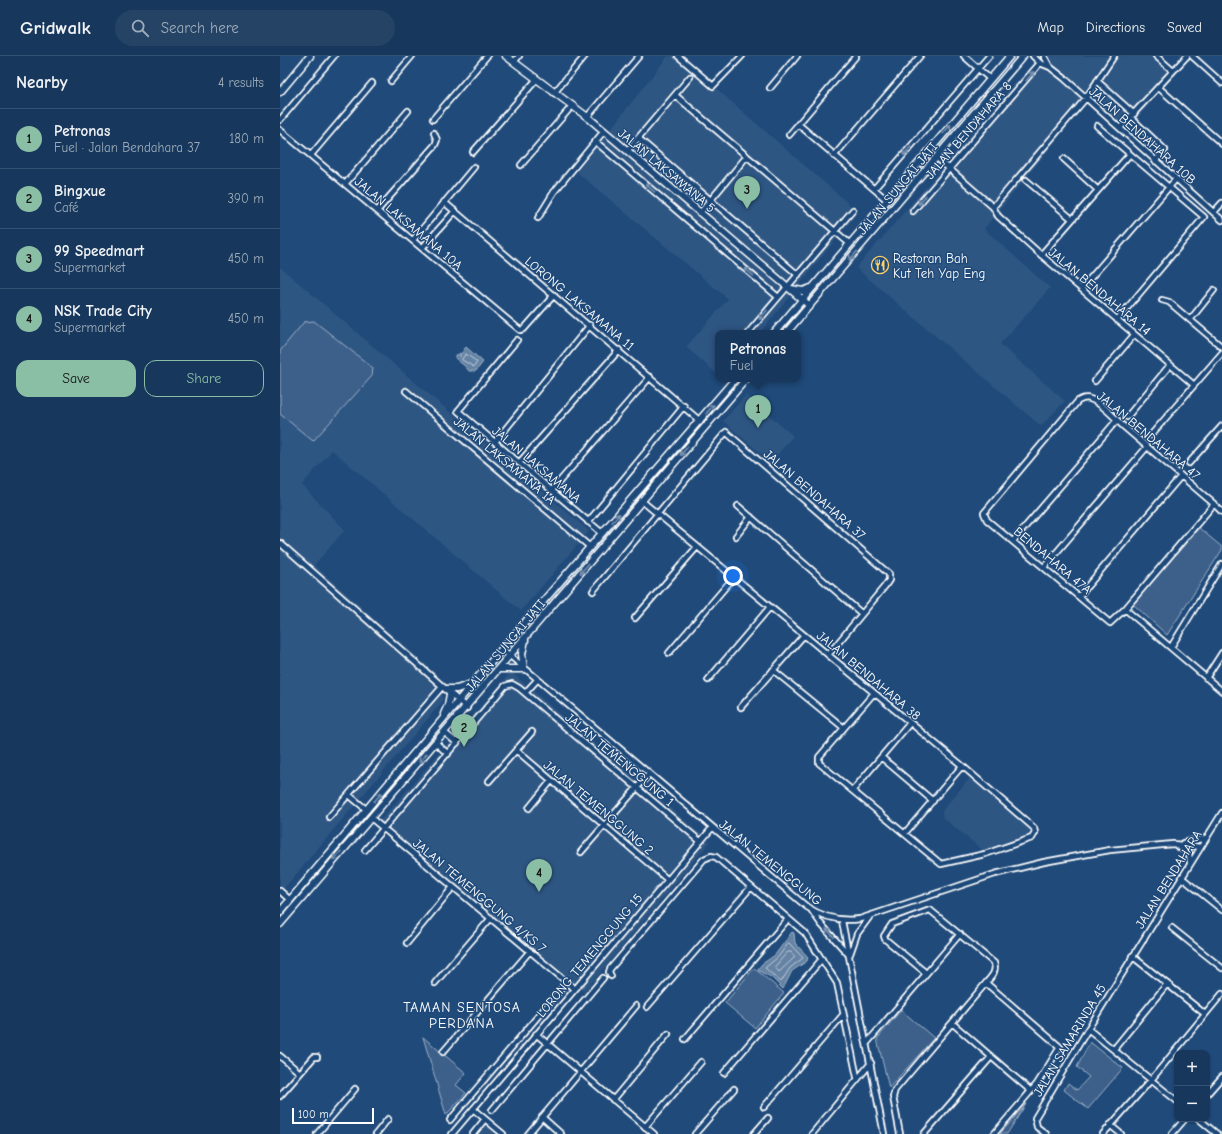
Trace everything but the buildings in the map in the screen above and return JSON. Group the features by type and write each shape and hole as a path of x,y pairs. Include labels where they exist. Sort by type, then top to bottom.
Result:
{"main road":[{"path":"280,92 310,56"},
{"name":"JALAN LAKSAMANA 5","path":"506,56 628,150 810,306"},
{"name":"JALAN SUNGAI JATI","path":"777,330 1010,56"},
{"name":"JALAN SUNGAI JATI","path":"789,330 1023,56"},
{"path":"788,288 803,291 813,287"},
{"path":"788,288 794,299 793,311"},
{"name":"JALAN SUNGAI JATI","path":"280,912 438,726 458,700 733,382"},
{"name":"JALAN SUNGAI JATI","path":"280,924 467,708 743,382"},
{"path":"499,669 524,668 522,654 525,638"},
{"path":"438,726 448,705 446,690 458,689 472,684"}],"street":[{"path":"280,120 334,56"},
{"path":"391,81 412,56"},
{"path":"433,119 487,56"},
{"path":"514,62 519,56"},
{"path":"554,93 585,56"},
{"path":"587,117 639,56"},
{"path":"678,56 713,86 742,56"},
{"path":"770,88 797,56"},
{"path":"789,135 856,56"},
{"path":"834,156 920,56"},
{"path":"964,56 990,79"},
{"path":"874,189 989,56"},
{"name":"JALAN BENDAHARA 10B","path":"1033,56 1040,63 1050,67 1086,98 1222,220"},
{"name":"JALAN BENDAHARA 10B","path":"1045,56 1050,67"},
{"path":"994,208 1086,98 1114,56"},
{"path":"1156,56 1173,71"},
{"path":"1120,128 1187,56"},
{"path":"1192,56 1222,83"},
{"name":"JALAN BENDAHARA 8","path":"913,211 1040,63"},
{"path":"628,150 690,77"},
{"path":"473,152 537,79"},
{"path":"1097,81 1165,150 1155,160"},
{"path":"311,155 372,83"},
{"path":"1158,87 1222,144"},
{"path":"675,95 850,244"},
{"path":"521,165 572,106"},
{"path":"345,184 408,111"},
{"path":"798,124 887,200"},
{"path":"1097,126 1204,217 1117,320"},
{"name":"JALAN LAKSAMANA 10A","path":"280,130 520,330 524,329 554,295"},
{"path":"538,218 554,192 604,131"},
{"path":"377,211 435,145 437,140 434,133"},
{"path":"638,138 798,274"},
{"name":"JALAN LAKSAMANA 5","path":"596,142 778,297"},
{"path":"1041,255 1130,154"},
{"path":"700,213 747,156"},
{"name":"JALAN BENDAHARA 14","path":"936,158 994,208 998,216 1041,255 1194,385"},
{"path":"1064,159 1098,190"},
{"path":"413,240 474,167"},
{"path":"1081,289 1176,179"},
{"path":"1026,180 1072,220"},
{"name":"LORONG LAKSAMANA 11","path":"444,202 590,325 700,421"},
{"path":"1214,212 1222,203"},
{"path":"750,330 778,297 788,288 798,274 853,210"},
{"path":"422,248 455,211"},
{"path":"1190,320 1214,290"},
{"path":"1162,300 1169,302 1222,347"},
{"path":"495,442 590,325"},
{"path":"1095,381 1134,335"},
{"name":"JALAN LAKSAMANA","path":"517,340 458,411 602,533"},
{"path":"520,463 619,350"},
{"path":"1151,435 1222,353"},
{"path":"1127,416 1170,365"},
{"path":"552,490 650,377"},
{"name":"JALAN LAKSAMANA 1A","path":"406,391 590,547"},
{"name":"JALAN BENDAHARA 47","path":"984,513 1078,400 1085,398 1090,399 1117,420 1222,512"},
{"path":"588,522 684,406"},
{"path":"1012,542 1117,420"},
{"path":"1189,463 1222,426"},
{"name":"JALAN BENDAHARA 37","path":"658,514 726,432 889,574 890,580 862,613"},
{"path":"1044,567 1147,447"},
{"path":"1079,596 1181,476"},
{"name":"JALAN BENDAHARA 38","path":"642,500 962,766 1034,828 1035,833 1032,838 985,854 941,864 905,833"},
{"path":"1214,504 1125,609 1222,691"},
{"path":"738,506 862,613 859,619 828,655"},
{"name":"BENDAHARA 47A","path":"984,513 987,520 1012,542 1110,623 1125,609"},
{"path":"593,591 658,514"},
{"path":"736,536 751,518"},
{"path":"280,543 467,708"},
{"path":"635,618 697,547"},
{"path":"1171,647 1222,564"},
{"path":"669,653 734,577"},
{"path":"708,680 770,607"},
{"path":"740,707 804,635"},
{"name":"JALAN TEMENGGUNG","path":"502,649 712,828 811,910 829,918 842,920 872,915 946,889 1007,870 1110,850 1173,844 1201,847"},
{"path":"1206,678 1222,653"},
{"path":"773,670 844,728"},
{"path":"527,691 537,680"},
{"name":"JALAN TEMENGGUNG 1","path":"365,850 458,743 505,686 512,684 527,691 637,788 700,841"},
{"path":"329,817 446,690"},
{"path":"874,693 818,760 853,790 905,833 962,766"},
{"path":"853,790 910,723"},
{"path":"489,782 532,732"},
{"path":"445,733 458,743"},
{"path":"436,743 448,754"},
{"name":"JALAN TEMENGGUNG 2","path":"516,750 668,880"},
{"path":"881,757 933,801"},
{"path":"581,852 649,774"},
{"path":"529,808 552,781"},
{"path":"349,795 367,810"},
{"name":"JALAN BENDAHARA","path":"1132,956 1222,813"},
{"name":"JALAN TEMENGGUNG 4/KS 7","path":"371,818 575,989"},
{"name":"LORONG TEMENGGUNG 15","path":"452,1134 712,828"},
{"path":"1173,844 1206,838"},
{"path":"1173,844 1189,853 1190,863"},
{"path":"610,976 610,969 704,859 711,856 716,857 806,933 837,983 857,1077"},
{"path":"1181,878 1222,910"},
{"path":"407,943 453,886"},
{"path":"646,1007 751,886"},
{"path":"280,892 290,900"},
{"path":"811,910 821,924 849,955"},
{"path":"900,1134 893,1097 894,1090 986,983 996,968 994,963 930,910 892,924 885,932 885,939 926,973"},
{"path":"849,955 857,934 872,915"},
{"path":"435,983 491,918"},
{"path":"685,1039 788,919"},
{"path":"842,920 884,1134"},
{"path":"1172,928 1222,968"},
{"path":"867,1043 960,934"},
{"path":"443,1052 530,951"},
{"path":"1132,956 1205,1014"},
{"name":"JALAN SAMARINDA 45","path":"1046,1134 1037,1127 1035,1118 1132,956"},
{"path":"724,1073 822,959"},
{"path":"492,1110 549,1045 603,978"},
{"path":"450,1120 567,982"},
{"path":"986,983 1060,1047 1031,1091 994,1134"},
{"path":"1114,1048 1167,984"},
{"path":"1103,1134 1221,997"},
{"path":"528,1134 636,1006"},
{"path":"764,1107 843,1015"},
{"path":"952,1023 1031,1091"},
{"path":"1088,1029 1114,1048 1174,1099"},
{"path":"536,1034 654,1134"},
{"path":"613,1100 668,1034"},
{"path":"280,1056 300,1073"},
{"path":"280,1096 314,1057 317,1057"},
{"path":"924,1134 991,1057"},
{"path":"645,1126 701,1062"},
{"path":"811,1134 857,1077 871,1063"},
{"path":"1210,1091 1222,1077"},
{"path":"317,1134 355,1089"},
{"path":"694,1134 734,1089"},
{"path":"474,1109 503,1134"},
{"path":"542,1117 561,1134"},
{"path":"754,1134 768,1118"},
{"path":"376,1134 388,1119"},
{"path":"472,1134 485,1119"},
{"path":"1172,1134 1182,1122"},
{"path":"1203,1122 1217,1134"},
{"path":"1110,1125 1121,1134"}],"shaded area":[{"path":"668,56 679,56 858,212 762,330 715,330 715,372 686,347 728,299 577,172"},
{"path":"1039,56 1163,56 1179,71 1122,135 1086,104 984,229 1050,288 1000,344 1065,401 1041,426 856,268"},
{"path":"280,267 589,531 521,611 332,450 302,485 345,530 314,565 444,681 442,702 280,893"},
{"path":"314,321 373,368 372,376 313,441 280,414 280,351 304,322"},
{"path":"746,395 793,436 771,462 723,421"},
{"path":"1199,528 1222,547 1222,550 1167,635 1133,604"},
{"path":"511,672 710,842 584,992 380,821"},
{"path":"971,777 1032,829 1033,833 1031,836 985,852 943,818 942,812 944,808"},
{"path":"754,968 784,993 755,1028 725,1003"},
{"path":"901,1010 934,1038 889,1088 877,1039"},
{"path":"423,1037 466,1073 456,1085 466,1093 446,1115"},
{"path":"1090,1042 1123,1068 1088,1109 1064,1090 1068,1083 1077,1090 1089,1077 1077,1067"},
{"path":"1026,1104 1007,1134 1000,1134"},
{"path":"485,1123 499,1134 476,1134"}],"water":[{"path":"466,347 483,362 476,371 469,371 455,358 457,354 461,357 459,353 461,354"},
{"path":"792,932 794,933 795,943 808,957 807,961 792,971 783,989 771,977 757,970 762,964 775,955"}],"place":[{"name":"99 Speedmart","path":"747,209"},
{"name":"Restoran Bah Kut Teh Yap Eng","path":"880,265"},
{"name":"Petronas","path":"758,428"},
{"name":"Bingxue","path":"464,747"},
{"name":"NSK Trade City","path":"539,892"}],"district":[{"name":"TAMAN SENTOSA PERDANA","path":"462,1016"}]}
